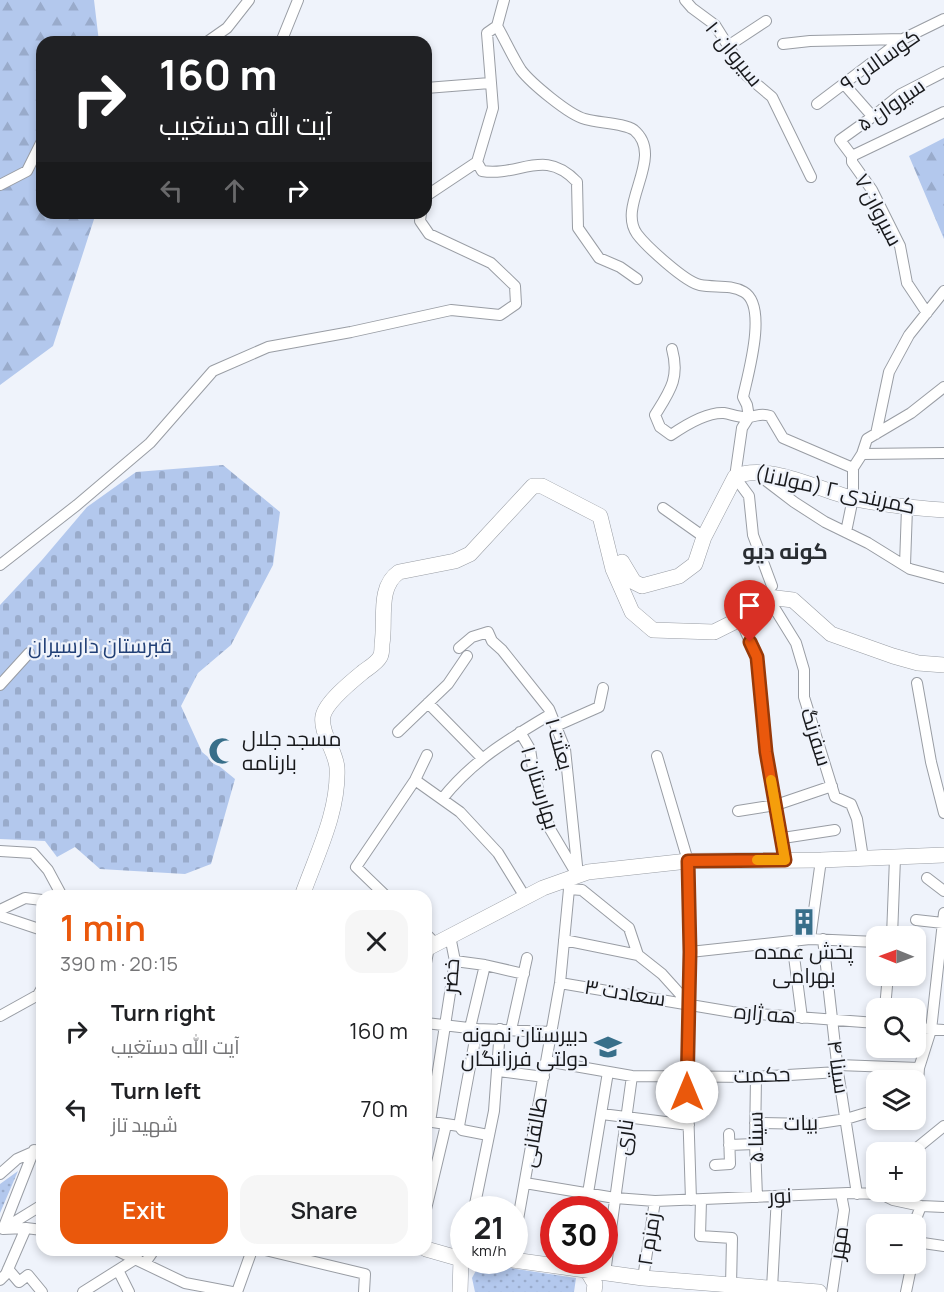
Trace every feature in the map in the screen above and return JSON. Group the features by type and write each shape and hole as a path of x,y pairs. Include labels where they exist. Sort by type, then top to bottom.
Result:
{"street":[{"path":"216,36 227,28 249,0"},
{"path":"283,36 298,0"},
{"path":"504,0 497,26 522,71 561,106 584,119 632,129 643,141 645,161 632,214 636,233 684,278 699,285 733,287 747,293 753,304 756,333 743,397 749,417 742,428 735,477 749,496 753,535 772,586"},
{"name":"سیروان ۱۰","path":"685,0 715,25 747,75 772,97 811,177"},
{"name":"کوسالان ۹","path":"818,104 903,39 944,19"},
{"path":"728,46 766,21"},
{"path":"432,192 477,162 493,108 487,33 497,26"},
{"path":"783,44 810,41 903,39"},
{"name":"سیروان ۵","path":"840,140 901,94 943,74"},
{"path":"432,88 490,83"},
{"path":"844,84 873,117"},
{"path":"852,156 944,112"},
{"name":"سیروان ۷","path":"840,140 872,190 900,246 907,283 927,313"},
{"path":"0,185 27,171 36,153"},
{"path":"477,162 482,171 494,173 548,163 567,171 577,182 578,228 600,258 620,267 637,279"},
{"path":"0,565 77,505 150,443 213,371 268,347 451,310 500,315 516,304 515,286 491,263 429,234 420,219"},
{"path":"876,434 889,372 909,335 944,291"},
{"path":"672,349 676,365 672,387 655,415 660,427 671,435 704,418 720,413 749,417 759,413 770,416 783,438 853,468"},
{"path":"846,532 853,498 853,468 862,454 867,439 910,413 944,387"},
{"path":"862,454 944,453"},
{"name":"کمربندی ۲ (مولانا)","path":"617,566 634,582 642,586 679,576 695,564 704,537 735,477 744,472 781,475 853,498 907,508 944,510"},
{"path":"756,473 825,522 910,569 944,578"},
{"path":"304,890 331,812 336,787 337,766 324,729 323,716 331,702 380,657 386,586 399,572 455,561 470,554 533,486 542,486 600,516 632,612 653,630 714,633 738,620 768,597 793,600 831,633 893,656 918,663 944,665"},
{"path":"663,508 704,537"},
{"path":"905,565 907,508"},
{"name":"سفرنگ","path":"775,609 796,643 804,670 804,698 835,797 851,804 857,819 863,858"},
{"path":"744,628 757,657 766,752 783,838 785,860"},
{"name":"بعثت ۱","path":"428,703 448,684 472,638 488,632 492,641 502,650 549,709 565,749 571,790 570,881"},
{"path":"0,685 29,653"},
{"path":"917,683 944,813"},
{"path":"556,726 599,707 603,688"},
{"path":"398,732 428,703 482,758"},
{"path":"442,799 456,782 482,758 551,714"},
{"name":"بهارستان ۱","path":"520,732 530,749 534,776 550,829 570,881"},
{"path":"380,890 356,867 415,780 427,756"},
{"path":"657,756 688,861 690,952 687,1075 689,1125 700,1236 732,1238 730,1286"},
{"path":"415,780 460,812 498,852 525,897"},
{"path":"738,811 776,805 832,786"},
{"path":"783,838 835,830"},
{"path":"0,851 33,854 48,870 59,890"},
{"path":"434,942 525,897 570,881 624,867 688,861 821,860 944,855"},
{"path":"892,926 895,858"},
{"path":"810,939 821,860"},
{"path":"927,878 944,894"},
{"path":"570,881 629,928 638,955"},
{"name":"طالقانی","path":"523,1196 560,983 570,881"},
{"path":"0,910 26,898 36,899"},
{"path":"0,916 36,928"},
{"path":"916,920 944,918 931,1030 919,1068"},
{"path":"690,952 810,939 866,941"},
{"name":"سینا ۴","path":"823,939 838,1068 857,1194"},
{"path":"564,940 638,955 662,975 689,1004"},
{"path":"792,941 802,1018"},
{"name":"خضر","path":"432,1099 455,962 434,942"},
{"path":"476,1196 494,1111 498,1071 506,1029 527,958"},
{"path":"455,962 485,965 524,974"},
{"path":"459,1126 485,965"},
{"name":"سعادت ۳","path":"560,983 689,1004"},
{"path":"0,1016 36,996"},
{"name":"هه ژاره","path":"689,1004 732,1012 866,1023"},
{"path":"432,1024 552,1032"},
{"path":"926,1029 944,1030"},
{"name":"حکمت","path":"546,1061 632,1076 756,1077 838,1068 919,1068"},
{"path":"498,1071 544,1077"},
{"path":"588,1192 608,1072"},
{"name":"ناری","path":"615,1196 632,1076"},
{"name":"سینا ۵","path":"756,1077 757,1197"},
{"name":"بیات","path":"755,1123 813,1124 846,1119 866,1113"},
{"path":"602,1114 689,1125"},
{"path":"432,1123 459,1126 462,1130 488,1136"},
{"path":"432,1170 446,1125"},
{"path":"924,1142 944,1126"},
{"path":"715,1165 730,1164 729,1140 755,1144"},
{"path":"0,1174 17,1159 36,1150"},
{"path":"1,1229 36,1153"},
{"name":"نور","path":"525,1183 606,1196"},
{"name":"مهر","path":"832,1292 844,1210 841,1194"},
{"name":"نور","path":"618,1198 655,1201 866,1194"},
{"path":"771,1288 777,1196"},
{"name":"زمزم ۲","path":"643,1278 655,1201"},
{"name":"نور","path":"910,1202 921,1206 944,1208"},
{"path":"918,1214 921,1206"},
{"path":"1,1229 36,1209"},
{"path":"0,1280 8,1269 26,1228"},
{"path":"1,1229 36,1229"},
{"path":"926,1244 944,1246"},
{"path":"432,1251 450,1256"},
{"path":"130,1256 185,1283 232,1292"},
{"path":"83,1292 118,1270 141,1261 147,1256"},
{"path":"237,1292 250,1256"},
{"path":"290,1256 365,1274 364,1292"},
{"path":"8,1269 19,1282 28,1275 42,1292"},
{"path":"118,1270 129,1292"},
{"path":"460,1292 461,1274"},
{"path":"589,1274 595,1284 594,1292"},
{"path":"613,1274 819,1292"},
{"path":"906,1292 910,1274"},
{"path":"180,1292 193,1285"}],"green space":[{"path":"0,0 94,0 98,36 36,36 36,219 94,219 53,346 0,385"},
{"path":"944,138 944,239 909,156"},
{"name":"قبرستان دارسیران","path":"223,465 280,512 273,565 231,645 198,673 181,706 202,752 235,779 211,864 185,874 100,869 75,847 57,857 45,841 0,839 0,605 87,507 136,472"},
{"path":"18,1171 0,1213 0,1184"},
{"path":"528,1271 576,1278 574,1292 475,1292 472,1278 474,1274 528,1274"}],"slow traffic":[{"path":"757,860 785,860 783,838 771,780"}],"place":[{"name":"مسجد جلال بارنامه","path":"222,751"},
{"name":"پخش عمده بهرامی","path":"804,922"},
{"name":"دبیرستان نمونه دولتی فرزانگان","path":"608,1047"}],"district":[{"name":"کونه دیو","path":"785,551"}],"route":[{"path":"687,1092 690,952 688,861 785,860 783,838 766,752 757,657 750,642"}]}
